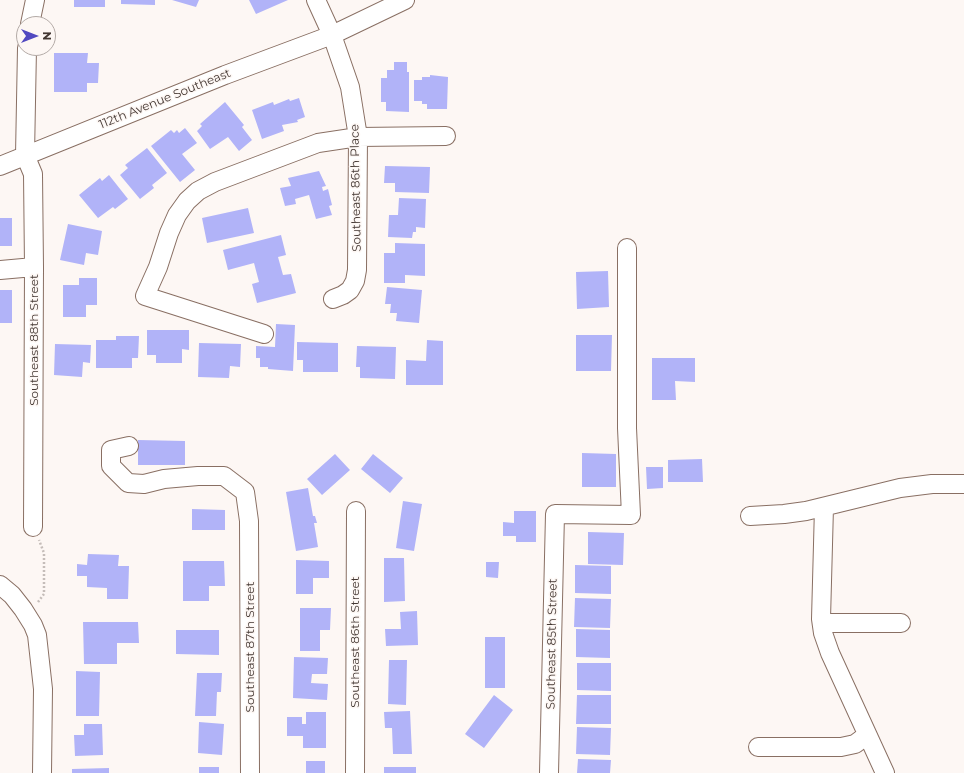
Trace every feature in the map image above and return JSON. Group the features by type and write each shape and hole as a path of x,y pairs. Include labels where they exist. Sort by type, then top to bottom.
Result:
{"street":[{"path":"32,16 35,0"},
{"name":"Southeast 86th Place","path":"316,0 332,34 350,87 358,137 357,270 355,281 350,290 343,296 334,299"},
{"name":"112th Avenue Southeast","path":"0,166 332,34 405,0"},
{"path":"25,155 27,56"},
{"path":"264,334 145,296 177,215 187,201 198,190 215,182 318,143 358,137 446,136"},
{"name":"Southeast 88th Street","path":"25,155 33,174 33,527"},
{"name":"Southeast 85th Street","path":"549,773 555,514 631,515 627,428 627,248"},
{"path":"0,270 34,267"},
{"name":"Southeast 87th Street","path":"129,446 111,450 111,466 128,483 144,484 178,478 224,476 245,492 249,521 250,773"},
{"path":"750,516 784,514 824,507 900,488 932,484 964,484"},
{"path":"824,507 822,623 830,653 885,773"},
{"name":"Southeast 86th Street","path":"355,773 356,511"},
{"path":"0,585 12,595 27,615 37,635 42,668 42,773"},
{"path":"822,623 900,623"},
{"path":"758,746 841,747 855,744 867,735"}],"path":[{"path":"27,615 44,594 44,553 33,527"}],"building":[{"path":"74,0 105,0 105,7 74,7"},
{"path":"121,0 155,0 155,5 121,4"},
{"path":"172,0 199,0 196,7"},
{"path":"249,0 288,0 256,14"},
{"path":"56,53 88,53 87,63 99,63 98,83 87,83 87,92 54,92 54,56 56,56"},
{"path":"394,62 407,62 407,72 409,72 409,112 386,111 386,102 381,102 381,78 387,78 387,70 394,70"},
{"path":"430,75 448,77 447,109 427,109 427,104 422,104 422,101 414,101 414,80 422,80 422,77 430,77"},
{"path":"299,98 305,117 297,120 298,122 282,125 284,131 262,139 252,110 273,102 274,105 289,99 290,101"},
{"path":"225,102 244,125 242,127 252,140 239,151 228,137 210,149 197,131 202,126 200,124"},
{"path":"185,128 197,143 182,154 195,170 180,182 151,146 171,130 174,133 177,130 179,133"},
{"path":"147,148 167,173 152,185 154,188 140,199 120,175 128,168 125,165"},
{"path":"385,166 430,167 429,193 395,192 395,183 384,183"},
{"path":"319,171 326,186 322,187 323,191 328,189 332,205 329,206 332,215 316,219 309,195 295,199 296,204 285,206 280,188 291,186 288,178"},
{"path":"109,175 128,199 115,209 113,207 98,218 79,195 100,178 102,181"},
{"path":"399,198 426,199 425,228 416,227 416,232 413,232 412,238 388,237 389,215 398,215"},
{"path":"248,208 254,233 207,243 202,218"},
{"path":"0,218 12,218 12,246 0,246"},
{"path":"68,224 102,231 98,255 86,253 84,265 60,260"},
{"path":"281,235 286,255 278,257 283,275 291,274 296,293 257,303 252,284 259,282 254,263 228,270 223,250"},
{"path":"395,243 425,244 425,276 405,275 405,283 384,283 384,253 395,253"},
{"path":"608,271 609,307 577,309 576,272"},
{"path":"79,278 97,278 97,305 86,305 86,317 63,317 63,285 79,285"},
{"path":"387,287 422,290 419,323 396,321 397,313 390,313 391,304 385,304"},
{"path":"0,290 12,290 12,323 0,323"},
{"path":"276,324 295,325 293,371 260,367 260,358 256,358 256,346 275,347"},
{"path":"147,330 189,330 189,350 182,349 182,363 156,363 156,355 147,355"},
{"path":"576,335 612,335 611,371 576,371"},
{"path":"116,336 139,336 138,358 132,358 132,368 96,368 96,340 116,340"},
{"path":"427,340 443,341 443,385 406,385 406,360 426,361"},
{"path":"297,342 338,343 338,372 303,372 303,360 297,360"},
{"path":"199,343 241,344 240,367 230,366 229,378 198,377"},
{"path":"55,344 91,345 90,363 83,362 82,377 54,375"},
{"path":"357,346 396,347 395,379 360,378 360,367 356,367"},
{"path":"652,358 695,358 695,382 675,381 676,400 652,400"},
{"path":"138,440 185,441 185,465 138,465"},
{"path":"582,453 616,454 616,487 582,487"},
{"path":"335,454 350,470 322,495 307,479"},
{"path":"373,454 403,478 390,493 361,469"},
{"path":"702,459 703,482 668,482 668,460"},
{"path":"646,467 663,467 663,488 647,489"},
{"path":"308,488 313,516 315,516 317,523 314,523 318,547 296,551 286,492"},
{"path":"403,501 422,504 414,551 396,548"},
{"path":"192,509 225,510 225,530 192,530"},
{"path":"514,511 536,511 536,542 516,542 516,536 503,536 503,522 514,523"},
{"path":"588,532 624,533 623,565 588,564"},
{"path":"88,554 119,555 118,566 129,566 128,599 107,599 107,588 87,587 87,576 77,576 77,564 87,565"},
{"path":"384,558 404,558 405,601 384,602"},
{"path":"296,560 329,561 329,578 313,578 313,594 296,594"},
{"path":"183,561 224,561 225,586 209,586 209,601 183,601"},
{"path":"486,562 499,562 498,578 486,577"},
{"path":"575,565 611,566 611,594 575,593"},
{"path":"575,598 611,599 610,628 574,627"},
{"path":"300,608 331,608 330,630 320,630 320,651 300,651"},
{"path":"417,611 418,645 386,646 385,629 401,629 400,612"},
{"path":"83,622 138,622 139,643 117,643 117,664 84,664"},
{"path":"576,629 610,630 610,658 576,657"},
{"path":"176,630 219,630 219,655 176,654"},
{"path":"485,637 505,637 505,688 485,688"},
{"path":"294,657 328,658 327,674 312,674 311,683 328,684 327,700 293,698"},
{"path":"389,660 407,660 406,705 388,704"},
{"path":"577,663 611,663 611,691 577,690"},
{"path":"76,671 100,672 99,716 76,716"},
{"path":"197,673 222,673 221,692 217,692 216,716 195,716"},
{"path":"494,695 513,710 484,748 465,734"},
{"path":"577,695 611,695 611,724 576,724"},
{"path":"410,711 412,754 393,754 392,728 385,728 384,712"},
{"path":"306,712 326,712 326,748 303,748 303,736 287,736 287,717 302,717 302,724 306,724"},
{"path":"199,722 224,724 222,755 198,753"},
{"path":"84,724 102,724 103,755 75,756 74,735 84,735"},
{"path":"577,727 611,728 610,755 576,754"},
{"path":"578,759 611,760 610,773 577,773"},
{"path":"306,761 325,761 325,773 306,773"},
{"path":"199,767 219,767 219,773 199,773"},
{"path":"384,767 416,767 416,773 384,773"},
{"path":"109,768 109,773 72,773 72,769"}]}
